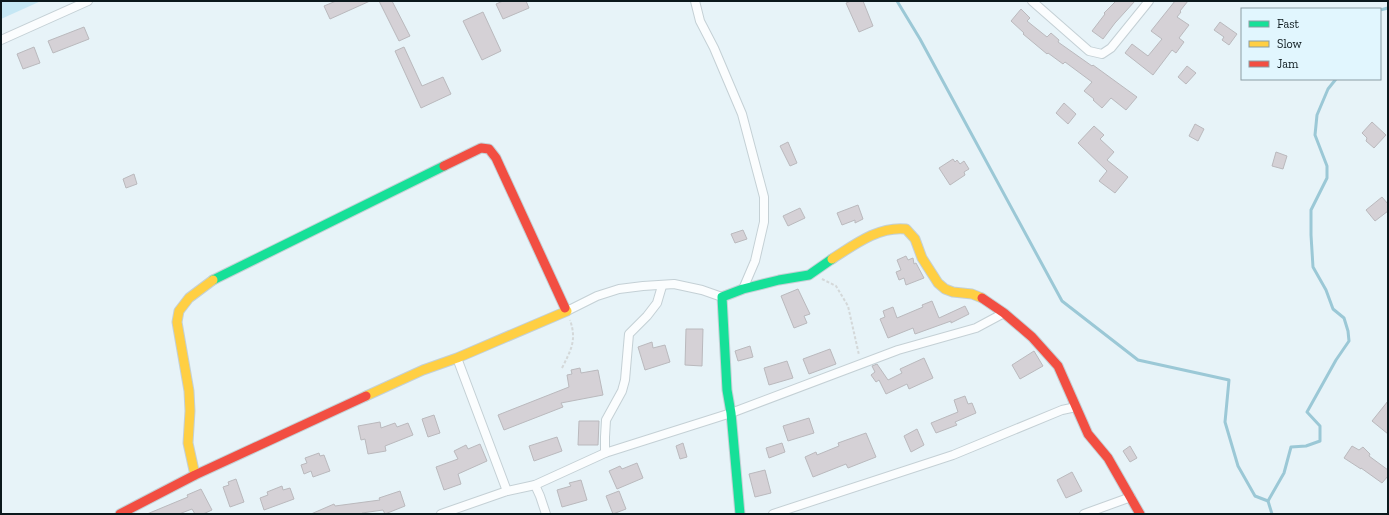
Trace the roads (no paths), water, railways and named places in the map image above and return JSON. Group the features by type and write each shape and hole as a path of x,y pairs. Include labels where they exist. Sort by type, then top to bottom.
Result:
{"street":[{"path":"1,40 88,1"},
{"path":"695,1 700,21 714,48 742,114 764,197 764,222 755,261 743,289"},
{"path":"1032,1 1089,51 1102,54 1110,48 1149,1"},
{"path":"195,475 188,442 190,412 189,391 177,322 179,311 189,298 210,282 481,148 489,149 496,158 567,311"},
{"path":"120,514 195,475 423,370 457,358 567,311 597,296 619,289 674,284 702,290 722,297 743,289 779,280 808,275 861,240 884,230 897,228 906,229 915,239 922,258 938,283 945,289 953,292 972,294 986,300 1032,337 1058,366 1088,434 1108,458 1140,514"},
{"path":"605,453 606,420 618,398 625,380 629,334 647,316 657,303 662,286"},
{"path":"722,297 727,390 731,413 740,514"},
{"path":"441,514 451,512 507,491 535,485 605,453 731,413 904,348 976,328 1004,313"},
{"path":"457,358 507,491"},
{"path":"773,514 953,455 1062,410 1076,407"},
{"path":"535,485 546,514"},
{"path":"1084,514 1131,497"}],"waterway":[{"path":"897,1 920,39 1062,301 1138,360 1229,380 1225,422 1238,466 1255,496 1268,501"},
{"path":"1381,10 1388,8"},
{"path":"1272,514 1268,501 1284,473 1291,447 1306,446 1320,441 1320,426 1307,412 1336,360 1349,341 1344,318 1333,309 1326,290 1313,267 1311,235 1311,210 1327,178 1327,166 1315,135 1317,115 1328,89 1335,80"}]}
